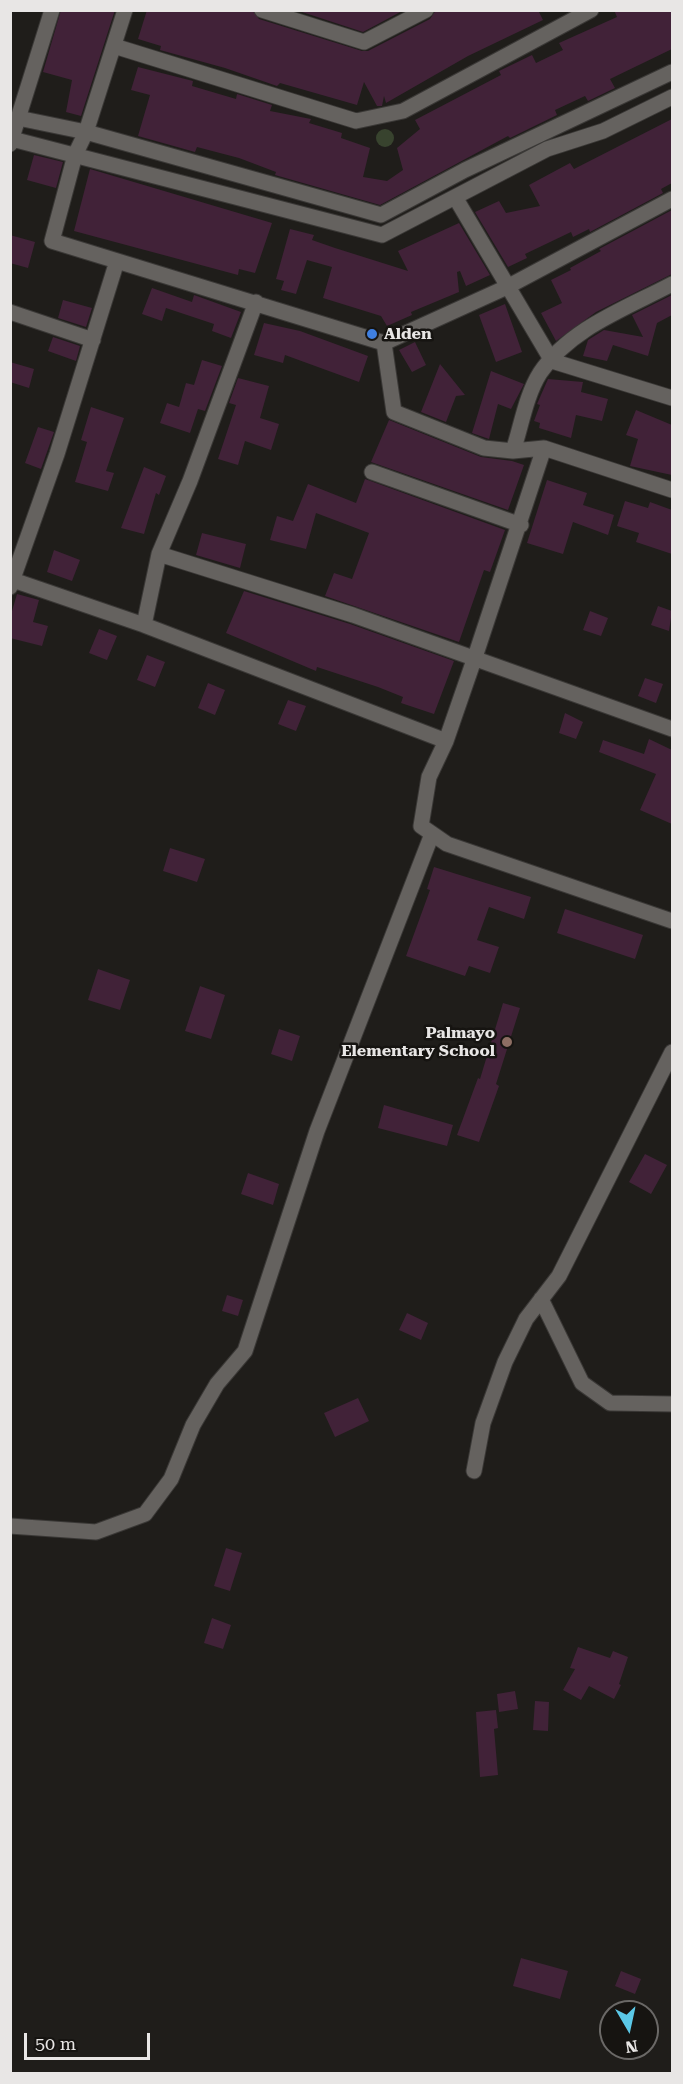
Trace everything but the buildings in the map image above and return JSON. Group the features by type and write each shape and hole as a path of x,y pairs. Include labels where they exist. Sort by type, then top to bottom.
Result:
{"street":[{"path":"52,10 11,142 75,155 382,235 547,149 603,131 672,96"},
{"path":"125,10 86,132 75,155 52,240 384,343 507,286 672,199"},
{"path":"262,10 364,42 426,10"},
{"path":"114,46 356,121 403,111 591,10"},
{"path":"18,118 86,132 381,215 471,167 672,72"},
{"path":"471,167 480,184"},
{"path":"455,197 552,362 669,393"},
{"path":"117,261 57,454 11,582 144,625 446,741"},
{"path":"513,451 531,394 541,373 583,331 672,284"},
{"path":"144,625 159,554 190,481 255,302"},
{"path":"10,312 93,340"},
{"path":"384,343 394,412 484,448 513,451 544,448 672,490"},
{"path":"544,448 521,525 446,741 429,777 421,826 447,844 672,921"},
{"path":"372,472 521,525"},
{"path":"159,554 259,584 475,657 672,729"},
{"path":"10,1526 96,1532 145,1514 171,1479 194,1425 217,1384 245,1351 317,1131 432,834"},
{"path":"474,1471 483,1423 506,1362 526,1318 559,1276 672,1052"},
{"path":"541,1299 582,1383 610,1403 672,1404"}],"green space":[{"path":"381,129 389,129 394,134 392,145 381,147 376,142 376,134"}],"place":[{"name":"Alden","path":"372,334"},
{"name":"Palmayo Elementary School","path":"507,1042"}]}
